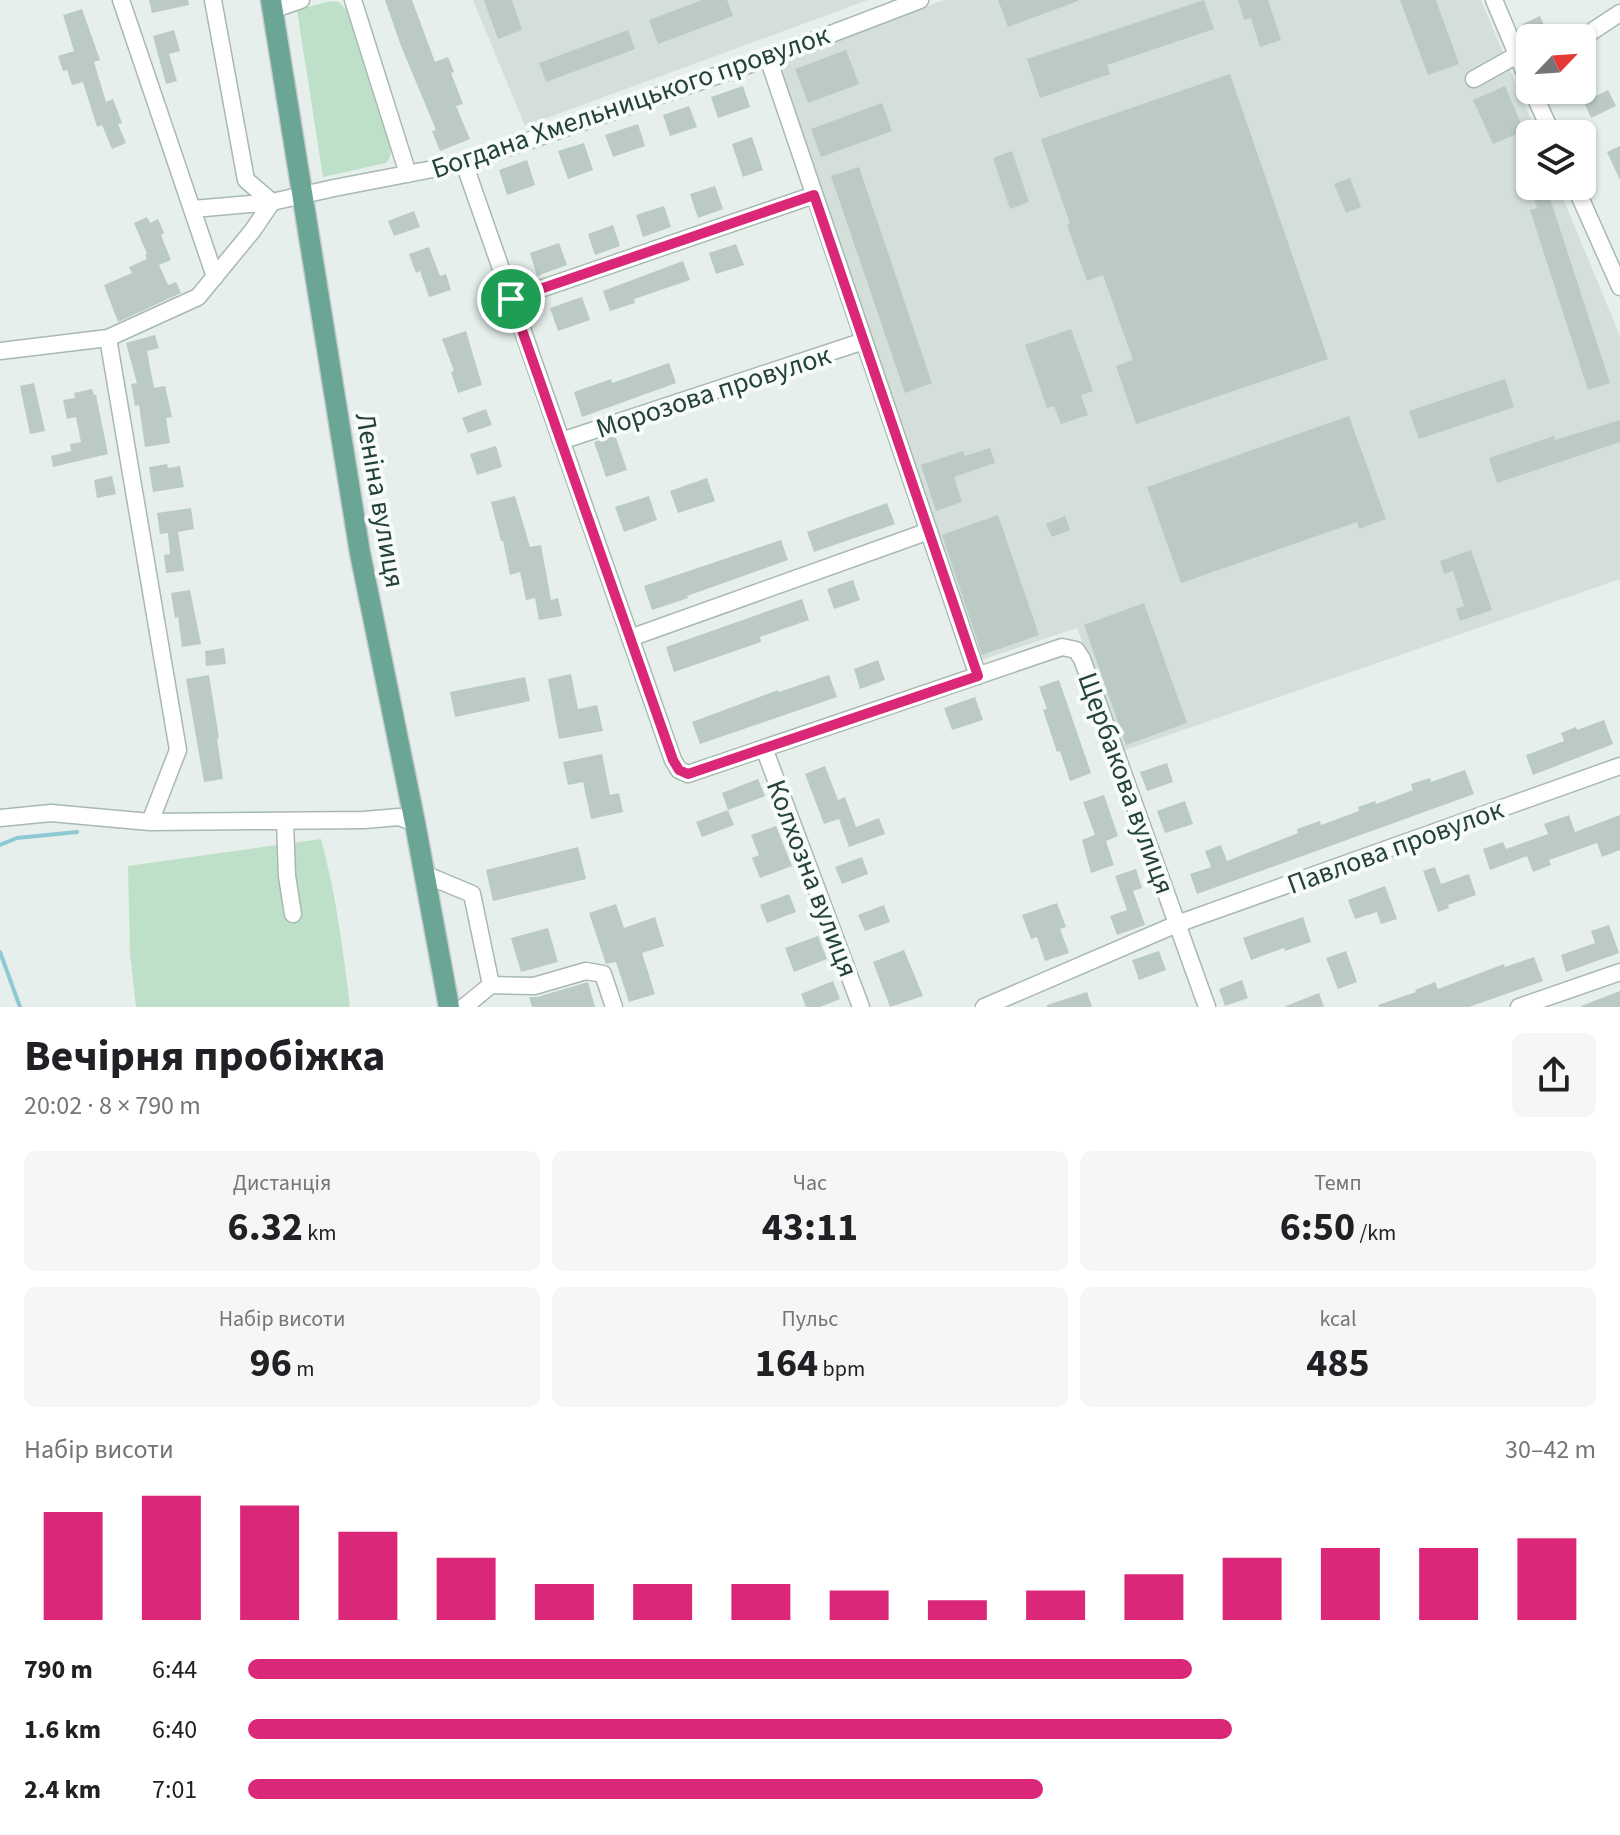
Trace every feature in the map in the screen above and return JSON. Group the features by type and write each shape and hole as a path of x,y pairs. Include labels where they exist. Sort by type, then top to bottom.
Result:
{"main road":[{"name":"Леніна вулиця","path":"271,5 360,553 449,1007"}],"street":[{"path":"121,0 215,277"},
{"path":"0,351 108,338 198,297 272,202 246,180 213,0"},
{"path":"271,5 301,0"},
{"path":"353,0 408,174"},
{"name":"Богдана Хмельницького провулок","path":"193,209 272,202 464,163 768,58 920,0"},
{"path":"1494,0 1516,53"},
{"path":"1596,29 1620,13"},
{"path":"1474,79 1516,56"},
{"path":"768,58 978,676"},
{"path":"464,163 630,638 929,531"},
{"path":"511,299 814,195"},
{"path":"1581,200 1620,287"},
{"path":"108,338 178,750 150,822"},
{"name":"Морозова провулок","path":"561,441 864,341"},
{"name":"Щербакова вулиця","path":"630,638 673,760 679,770 688,774 1062,647 1076,650 1082,659 1174,925 1207,1007"},
{"name":"Колхозна вулиця","path":"764,748 861,1007"},
{"name":"Павлова провулок","path":"984,1007 1174,925 1620,766"},
{"path":"0,818 51,813 150,822 399,817 415,823"},
{"path":"285,821 287,876 293,914"},
{"path":"424,874 472,894 491,985"},
{"path":"464,1007 491,985 534,986 586,971 603,974 614,1007"},
{"path":"1519,1007 1620,972"}],"shaded area":[{"path":"473,0 868,0 525,126"},
{"path":"944,0 1481,0 1516,84 1516,104 1524,104 1531,120 1516,120 1516,200 1564,200 1620,336 1620,579 1122,751 1077,628 978,661 776,64"}],"green space":[{"path":"330,1 339,2 352,16 391,150 386,163 323,177 297,10"},
{"path":"321,839 335,901 350,1007 136,1007 130,953 128,866"}],"building":[{"path":"149,0 188,0 189,5 152,13"},
{"path":"385,0 412,0 435,62 448,57 463,104 456,106 470,139 440,151 432,131 436,130"},
{"path":"484,0 512,0 522,30 498,39"},
{"path":"702,0 727,0 733,16 658,44 649,20"},
{"path":"998,0 1078,0 1078,1 1008,27"},
{"path":"1204,0 1214,29 1107,65 1110,74 1040,98 1027,59"},
{"path":"1238,0 1268,0 1281,40 1260,47 1251,18 1244,20"},
{"path":"1400,0 1436,0 1459,64 1428,75"},
{"path":"82,9 100,60 94,62 106,102 113,99 122,123 118,124 126,143 112,149 102,125 97,127 83,82 72,85 58,56 74,51 63,15"},
{"path":"1540,16 1544,24 1523,24"},
{"path":"174,30 180,51 169,54 177,81 166,84 153,36"},
{"path":"628,30 635,49 546,82 539,63"},
{"path":"846,50 859,84 808,103 795,69"},
{"path":"1230,74 1328,359 1136,424 1116,366 1133,360 1103,275 1087,281 1041,139"},
{"path":"743,86 750,107 718,118 711,97"},
{"path":"1505,86 1519,120 1516,120 1516,134 1493,144 1473,100"},
{"path":"1608,90 1616,106 1591,118 1585,104 1596,104 1596,96"},
{"path":"882,103 892,131 821,157 811,129"},
{"path":"689,106 697,127 670,136 663,115"},
{"path":"638,124 645,146 613,157 605,135"},
{"path":"752,137 763,170 743,177 732,144"},
{"path":"584,143 593,170 568,179 558,151"},
{"path":"1620,146 1620,180 1607,152"},
{"path":"1012,151 1029,202 1010,209 993,158"},
{"path":"527,160 535,185 507,195 499,170"},
{"path":"859,167 932,383 905,393 831,176"},
{"path":"1350,178 1361,207 1346,213 1334,184"},
{"path":"715,186 723,209 698,218 690,194"},
{"path":"1534,200 1551,200 1610,383 1588,390 1530,210 1537,208"},
{"path":"664,206 671,227 643,237 636,215"},
{"path":"414,211 420,227 394,236 388,221"},
{"path":"147,217 150,223 158,219 171,260 159,265 168,285 176,282 181,293 118,322 104,285 132,273 129,267 147,259 134,223"},
{"path":"613,225 620,246 595,255 588,234"},
{"path":"559,243 567,265 537,276 530,253"},
{"path":"736,244 744,265 716,274 709,253"},
{"path":"429,247 440,276 446,274 451,290 429,297 420,271 416,273 409,254"},
{"path":"683,261 690,280 634,299 635,303 610,311 603,291"},
{"path":"582,297 590,320 558,331 550,308"},
{"path":"1071,329 1093,391 1081,395 1088,415 1061,424 1054,406 1047,408 1025,345"},
{"path":"466,331 482,385 458,393 451,372 454,371 442,339"},
{"path":"155,335 159,348 147,351 154,388 165,386 172,417 166,418 170,443 145,447 139,405 135,406 131,384 137,383 126,343"},
{"path":"669,363 676,383 582,417 574,392 611,379 612,383"},
{"path":"1505,379 1514,407 1419,439 1409,411"},
{"path":"34,383 45,431 30,434 20,386"},
{"path":"92,389 96,395 108,454 53,467 51,456 71,451 70,444 81,442 76,417 67,419 63,400 75,398 74,393"},
{"path":"486,409 492,425 468,433 462,418"},
{"path":"1349,416 1386,519 1359,529 1357,522 1181,583 1147,487"},
{"path":"1620,420 1620,442 1497,483 1489,458 1554,436 1555,440"},
{"path":"615,435 627,470 606,477 594,442"},
{"path":"496,446 502,467 477,475 470,454"},
{"path":"990,448 995,463 954,477 962,502 936,511 921,465 963,451 965,456"},
{"path":"167,464 168,468 180,466 184,487 153,492 149,467"},
{"path":"112,476 116,494 97,498 94,480"},
{"path":"707,478 715,501 678,513 670,491"},
{"path":"515,496 530,547 541,545 551,600 558,598 562,616 539,620 535,598 526,600 520,572 510,575 491,502"},
{"path":"649,496 657,520 624,532 615,507"},
{"path":"887,503 895,524 814,552 807,532"},
{"path":"191,508 194,529 178,532 184,571 166,573 164,555 170,554 168,533 160,534 157,513"},
{"path":"998,515 1039,635 982,655 942,535"},
{"path":"1065,516 1070,530 1052,537 1046,524"},
{"path":"781,540 788,560 652,610 644,586"},
{"path":"1471,550 1492,610 1460,621 1456,609 1464,606 1453,571 1444,574 1440,561"},
{"path":"853,580 860,600 834,609 827,589"},
{"path":"190,590 201,644 182,647 171,593"},
{"path":"802,599 809,620 760,637 761,642 674,672 666,647"},
{"path":"1144,603 1187,723 1126,745 1084,625"},
{"path":"224,648 226,664 206,666 205,651"},
{"path":"878,660 885,680 860,689 854,669"},
{"path":"571,674 578,709 597,705 603,731 559,739 548,679"},
{"path":"209,675 223,779 204,782 186,679"},
{"path":"829,675 837,697 700,744 692,722"},
{"path":"525,677 530,701 455,717 450,692"},
{"path":"1059,680 1091,773 1070,781 1043,710 1047,709 1039,687"},
{"path":"975,697 983,720 952,730 944,708"},
{"path":"1604,720 1613,744 1533,775 1526,755 1564,741 1561,733"},
{"path":"602,754 610,795 619,793 623,812 591,819 583,782 568,785 563,762"},
{"path":"1167,763 1173,782 1147,791 1140,772"},
{"path":"825,766 838,800 845,797 856,827 879,818 885,834 849,847 839,819 824,824 805,774"},
{"path":"1465,770 1474,794 1197,894 1190,874 1211,867 1205,851 1221,845 1227,861 1298,833 1297,829 1320,821 1321,825 1359,811 1358,807 1375,801 1376,804 1413,790 1411,784 1430,778 1431,782"},
{"path":"758,779 765,796 728,810 722,793"},
{"path":"1104,795 1118,836 1106,841 1114,865 1091,873 1082,840 1095,835 1083,802"},
{"path":"1185,801 1193,824 1165,833 1157,811"},
{"path":"728,810 734,825 702,837 696,822"},
{"path":"1569,815 1575,832 1620,815 1620,850 1602,857 1597,843 1549,860 1551,865 1533,872 1527,856 1490,870 1483,849 1503,842 1506,849 1548,834 1544,824"},
{"path":"776,826 792,866 760,878 752,858 759,855 751,835"},
{"path":"578,847 586,879 493,901 486,870"},
{"path":"862,857 868,874 842,884 835,867"},
{"path":"1435,867 1441,884 1469,874 1476,895 1438,912 1423,871"},
{"path":"1136,869 1142,888 1133,891 1145,925 1117,935 1110,916 1127,910 1115,876"},
{"path":"1385,886 1397,919 1381,924 1377,912 1355,919 1348,900"},
{"path":"789,894 796,912 767,923 760,905"},
{"path":"1057,903 1066,927 1060,929 1069,953 1045,961 1037,937 1031,939 1022,915"},
{"path":"616,904 624,928 655,917 664,946 642,953 655,994 629,1002 616,962 606,964 589,913"},
{"path":"884,905 890,922 865,931 858,915"},
{"path":"1303,917 1311,942 1251,960 1243,938"},
{"path":"1609,925 1619,953 1566,972 1561,955 1595,943 1591,931"},
{"path":"548,928 558,962 521,972 511,938"},
{"path":"818,936 827,959 794,972 785,948"},
{"path":"904,950 923,996 890,1007 873,962"},
{"path":"1159,951 1166,970 1139,980 1132,960"},
{"path":"1346,951 1357,982 1338,989 1326,958"},
{"path":"1534,957 1543,981 1469,1007 1378,1005 1435,982 1438,989 1504,964 1505,967"},
{"path":"1242,980 1248,998 1225,1006 1219,989"},
{"path":"833,981 840,999 820,1007 806,1007 801,994"},
{"path":"588,982 595,1007 532,1007 529,997"},
{"path":"1620,991 1620,1007 1581,1007 1581,1006"},
{"path":"1087,992 1092,1007 1047,1007 1047,1005"},
{"path":"1319,993 1324,1007 1286,1007 1286,1006"}],"waterway":[{"path":"0,845 17,838 77,832"},
{"path":"0,952 20,1007"}],"route":[{"path":"814,195 978,676 688,774 679,770 511,299 814,195"}]}
